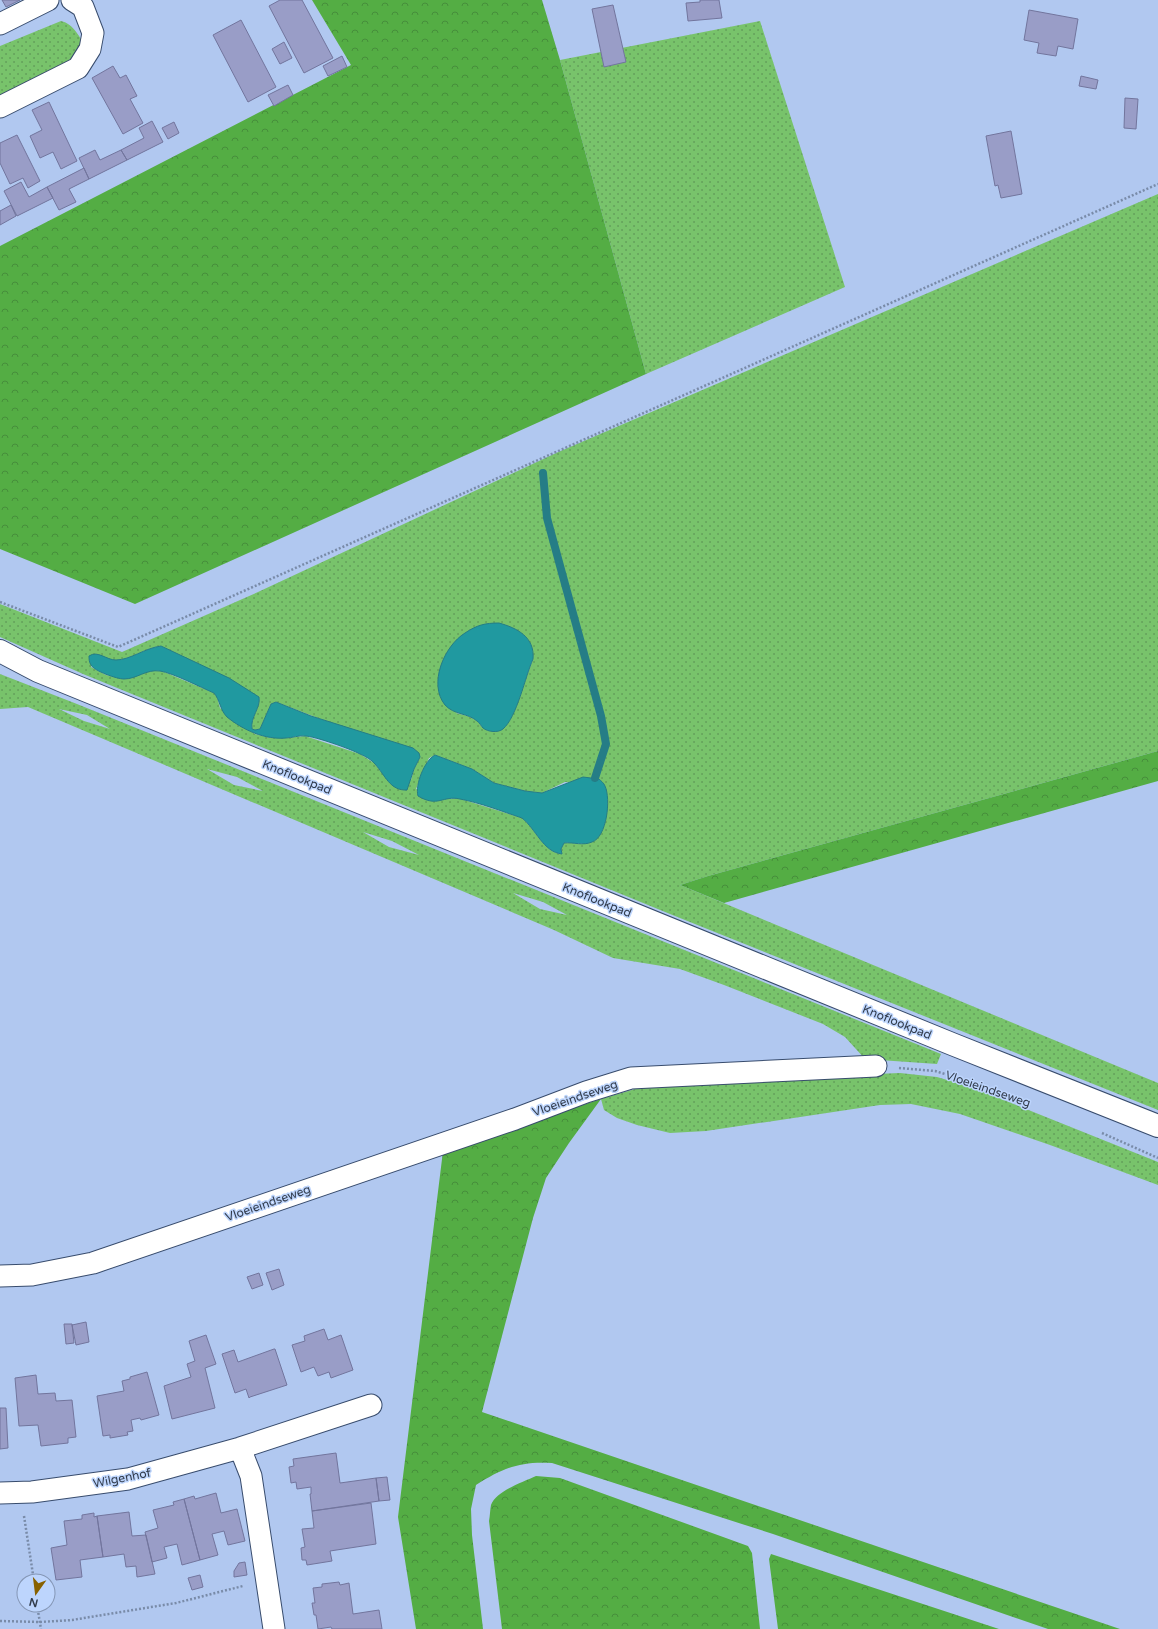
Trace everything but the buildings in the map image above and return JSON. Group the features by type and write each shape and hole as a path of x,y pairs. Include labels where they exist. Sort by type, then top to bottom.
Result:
{"main road":[{"name":"Knoflookpad","path":"0,651 38,671 944,1041 1158,1126"},
{"name":"Knoflookpad","path":"0,660 38,671"}],"street":[{"path":"0,24 48,0"},
{"path":"0,107 78,68 90,49 93,33 83,8 72,0"},
{"name":"Vloeieindseweg","path":"0,1276 32,1275 93,1263 515,1119 586,1092 631,1078 876,1066"},
{"name":"Wilgenhof","path":"0,1493 21,1493 128,1479 240,1448 371,1405"},
{"path":"240,1448 251,1476 274,1629"}],"path":[{"path":"0,602 118,647 1158,184"},
{"name":"Vloeieindseweg","path":"876,1066 935,1071 984,1085"},
{"path":"1101,1133 1158,1158"},
{"path":"21,1493 33,1573"},
{"path":"0,1622 72,1620 176,1603 266,1580"},
{"path":"38,1613 41,1629"}],"green space":[{"path":"312,0 542,0 560,60 646,374 135,604 0,549 0,246 351,65"},
{"path":"61,21 70,25 76,32 87,49 86,55 0,98 0,46"},
{"path":"760,21 845,287 646,374 560,60"},
{"path":"1158,194 1158,751 680,885 1158,1083 1158,1110 670,914 83,674 0,637 0,604 122,652 258,592 556,453","holes":["161,646 259,697 252,729 260,729 271,704 276,702 420,757 414,769 411,780 392,785 374,763 360,754 305,736 271,738 255,734 220,708 217,697 214,693 162,671 151,670 124,679 106,675 91,667 96,654 109,660 117,660 130,657","533,659 514,712 482,727 474,719 456,713","435,755 472,769 494,783 525,791 542,793 565,782 605,786 607,798 605,823 582,844 564,843 561,849 562,854 556,853 545,845 527,822 522,818 458,798 449,799 416,789 429,758"]},
{"path":"0,674 941,1054 937,1064 865,1059 845,1037 823,1024 680,969 613,958 554,930 28,707 0,709","holes":["59,709 87,715 110,729 84,721","207,769 237,777 263,791 234,785","363,832 392,841 419,855 389,847","513,893 543,902 567,915 540,909"]},
{"path":"1158,751 1158,781 724,903 680,885 708,876"},
{"path":"900,1073 937,1077 974,1088 1158,1162 1158,1185 960,1114 911,1104 880,1105 706,1131 670,1133 637,1125 617,1118 604,1110 601,1099 635,1089 707,1081"},
{"path":"601,1099 546,1178 533,1218 482,1412 1120,1629 1048,1629 773,1534 552,1463 530,1463 503,1470 476,1485 471,1509 472,1535 483,1629 416,1629 398,1517 443,1151"},
{"path":"536,1476 560,1478 748,1546 752,1553 760,1629 502,1629 489,1521 491,1505 498,1495 504,1491"},
{"path":"771,1554 999,1629 778,1629 769,1559"}],"shaded area":[{"path":"499,623 518,631 528,639 533,651 533,659 517,706 512,716 503,729 493,732 483,728 473,718 453,711 445,705 440,696 438,676 445,656 457,639 477,626"},
{"path":"161,646 229,678 259,697 252,729 260,729 271,704 276,702 311,716 413,748 419,753 420,757 407,790 396,788 388,782 374,763 368,758 341,746 310,737 300,736 278,738 262,736 247,730 227,717 214,693 179,677 165,672 150,671 129,679 121,679 96,670 91,665 89,660 89,656 92,654 116,660"},
{"path":"435,755 472,769 494,783 525,791 542,793 583,777 599,779 605,786 608,800 606,817 601,833 597,839 589,843 564,843 561,849 562,854 555,852 545,845 522,818 460,799 454,798 431,801 418,796 417,791 421,774 427,762"}],"waterway":[{"path":"543,473 547,518 601,716 606,744 595,778"}]}
